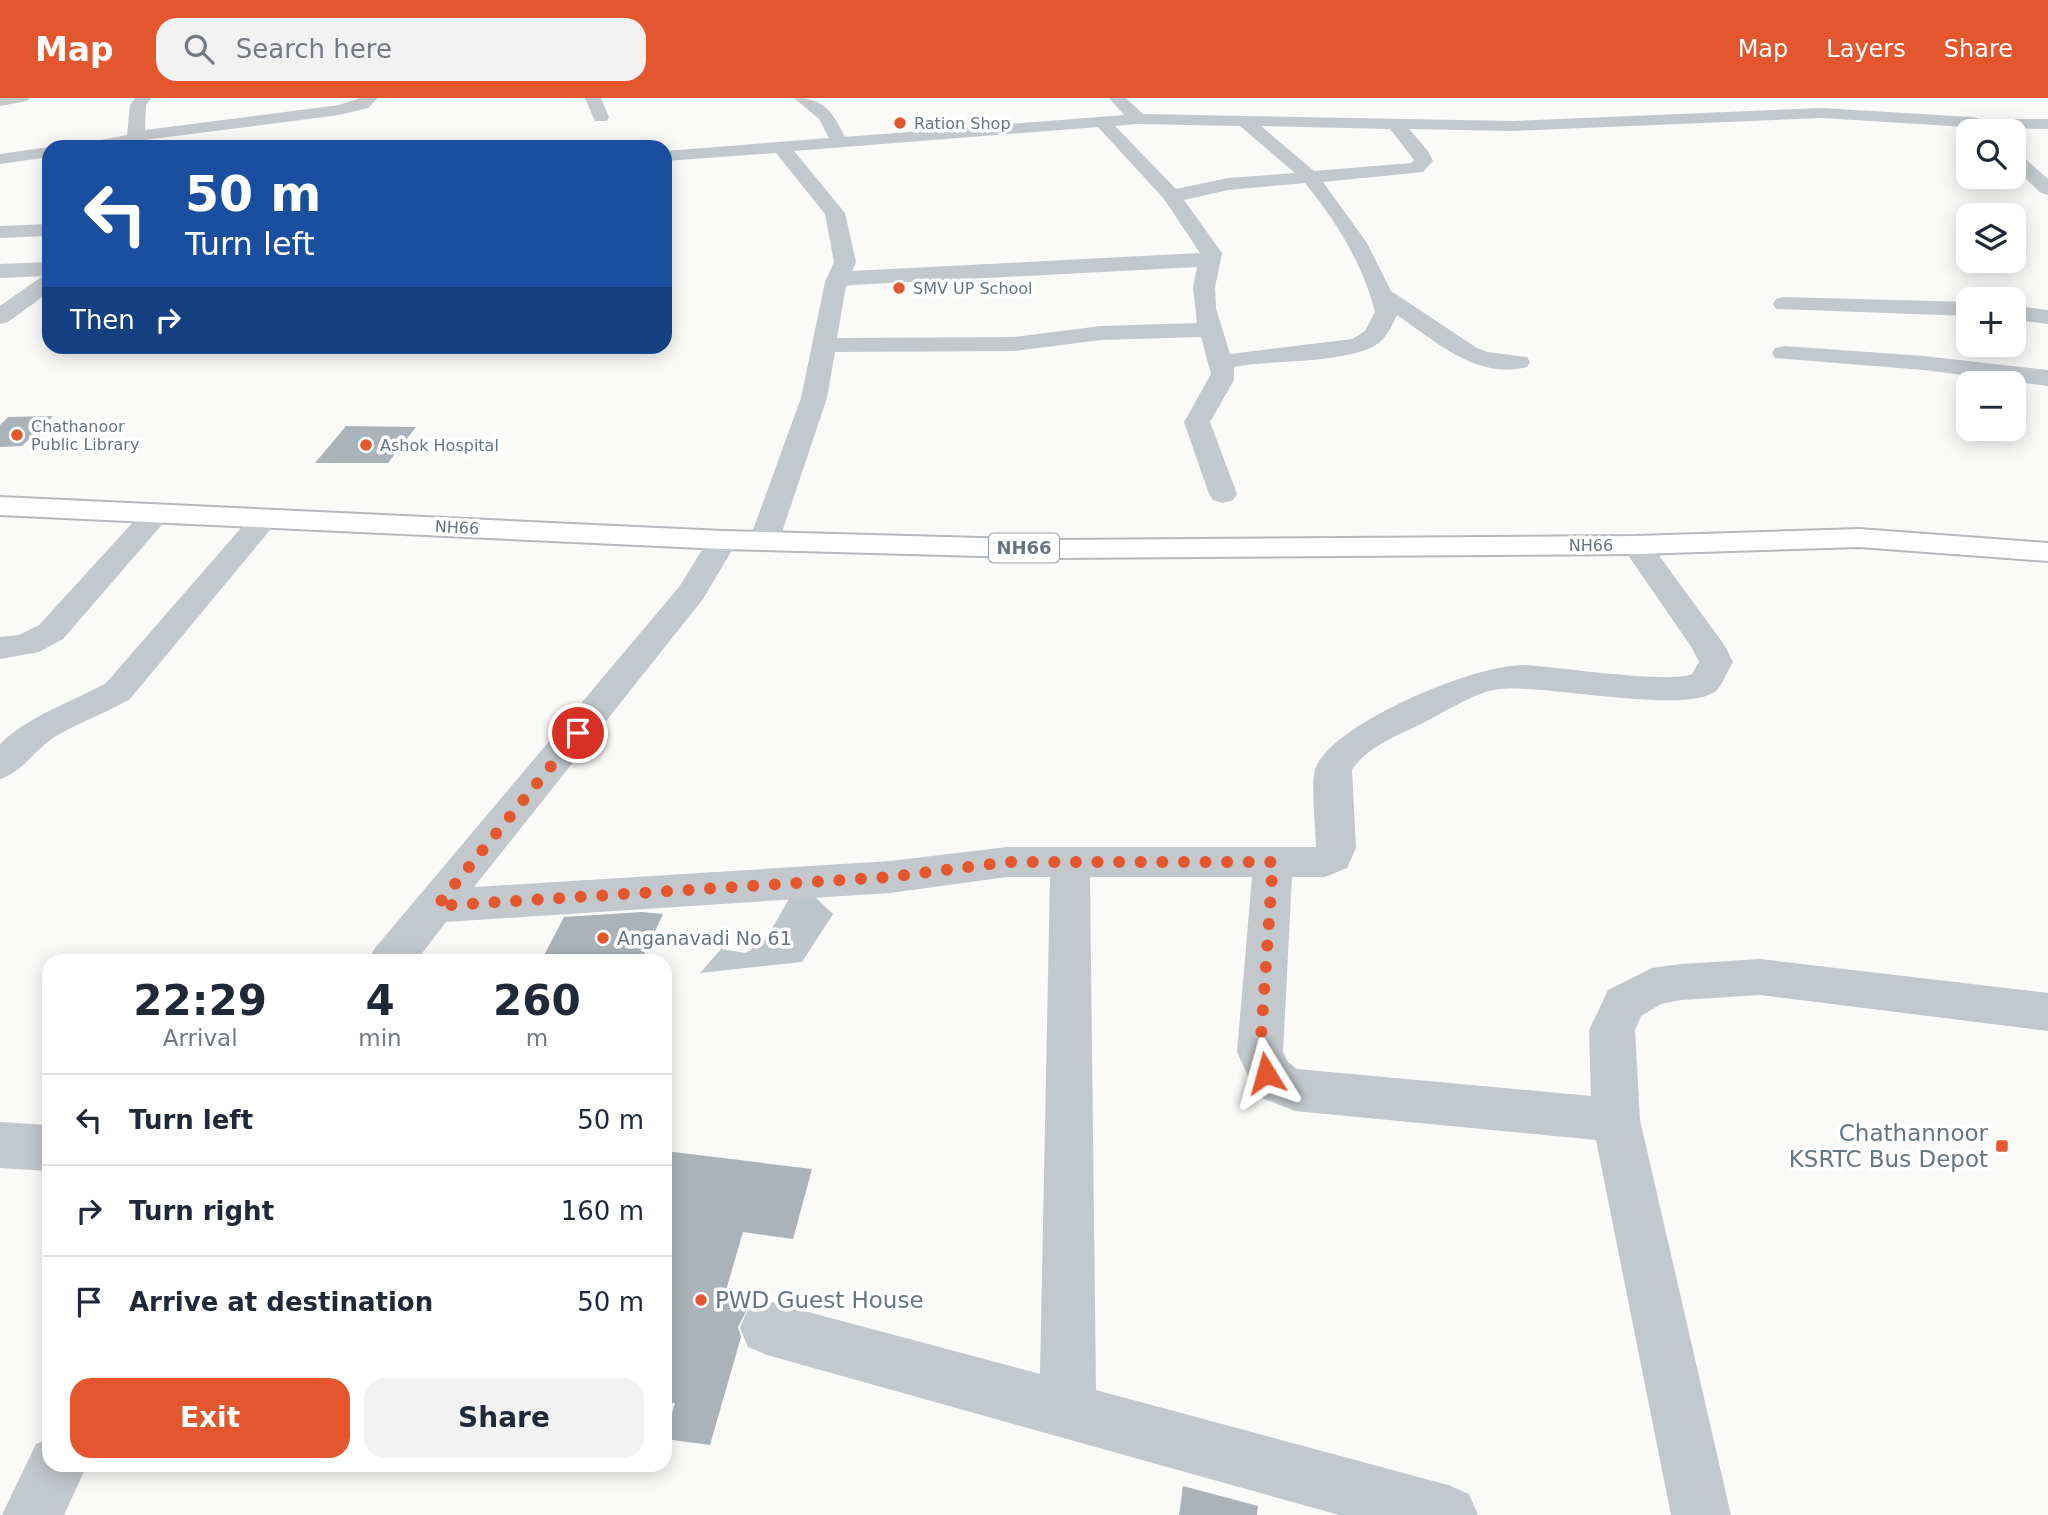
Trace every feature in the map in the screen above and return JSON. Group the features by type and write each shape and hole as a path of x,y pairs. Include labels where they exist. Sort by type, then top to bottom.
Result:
{"highway":[{"name":"NH66","path":"0,506 723,540 1055,549 1636,545 1859,538 2048,552"}],"street":[{"path":"0,102 22,98"},
{"path":"136,136 138,105 143,98"},
{"path":"129,140 136,136 168,140 339,110 362,104 370,98"},
{"path":"593,98 601,117"},
{"path":"802,98 832,122 840,143"},
{"path":"1117,98 1138,119"},
{"path":"1945,104 1965,119"},
{"path":"672,156 1138,119 1513,126 1822,113 1956,125"},
{"path":"1221,363 1247,357 1340,349 1360,344 1374,335 1383,324 1387,312 1383,295 1359,248 1312,179 1243,120"},
{"path":"1102,122 1174,198 1175,204 1211,253 1204,287 1209,330 1221,363 1220,384 1200,412 1197,422 1223,494"},
{"path":"1174,198 1180,194 1217,186 1400,170 1422,164 1422,155 1395,124"},
{"path":"2026,124 2048,124"},
{"path":"764,541 814,398 836,282 845,262 835,213 782,148"},
{"path":"0,159 42,153"},
{"path":"2026,169 2048,189"},
{"path":"0,232 42,230"},
{"path":"836,282 851,278 1195,261 1211,257"},
{"path":"0,271 42,268"},
{"path":"0,317 42,287"},
{"path":"1383,295 1468,354 1482,359 1518,362"},
{"path":"1784,304 1956,309"},
{"path":"2026,314 2048,317"},
{"path":"824,345 1014,344 1101,333 1209,330"},
{"path":"1784,353 1924,363 2048,378"},
{"path":"0,648 27,644 51,632 157,513"},
{"path":"0,766 26,740 44,727 90,707 118,691 265,518"},
{"path":"396,954 692,592 723,540"},
{"path":"437,906 890,877 1007,862 1325,862 1334,857 1336,848 1333,769 1343,754 1369,734 1475,684 1494,678 1523,676 1666,690 1692,688 1704,682 1716,662 1708,646 1636,545"},
{"path":"1068,1411 1070,862"},
{"path":"1273,862 1260,1052 1266,1073 1279,1085 1295,1090 1616,1120"},
{"path":"1702,1515 1616,1120 1612,1030 1624,1003 1652,987 1681,982 1760,977 2048,1012"},
{"path":"0,1145 42,1148"},
{"path":"767,1328 1448,1515"},
{"path":"32,1515 54,1472"}],"shaded area":[{"path":"794,890 813,895 833,914 802,962 700,973 721,949 746,953 766,939"}],"building":[{"name":"Chathanoor Public Library","path":"53,416 22,446 0,447 0,425 8,417"},
{"name":"Ashok Hospital","path":"346,426 416,427 388,463 315,463"},
{"name":"Anganavadi No 61","path":"642,912 663,914 644,954 545,954 564,917"},
{"name":"PWD Guest House","path":"672,1152 812,1169 793,1239 743,1232 724,1297 751,1302 738,1327 741,1337 710,1445 672,1440 672,1414 675,1403 672,1403"},
{"path":"1183,1486 1258,1506 1257,1515 1179,1515"}],"place":[{"name":"Ration Shop","path":"900,123"},
{"name":"SMV UP School","path":"899,288"},
{"name":"Chathanoor Public Library","path":"17,435"},
{"name":"Ashok Hospital","path":"366,445"},
{"name":"Anganavadi No 61","path":"603,938"},
{"name":"Chathannoor KSRTC Bus Depot","path":"2002,1146"},
{"name":"PWD Guest House","path":"701,1300"}],"route":[{"path":"578,733 437,906 770,882 890,877 1007,862 1273,862 1260,1052 1266,1073"}]}
